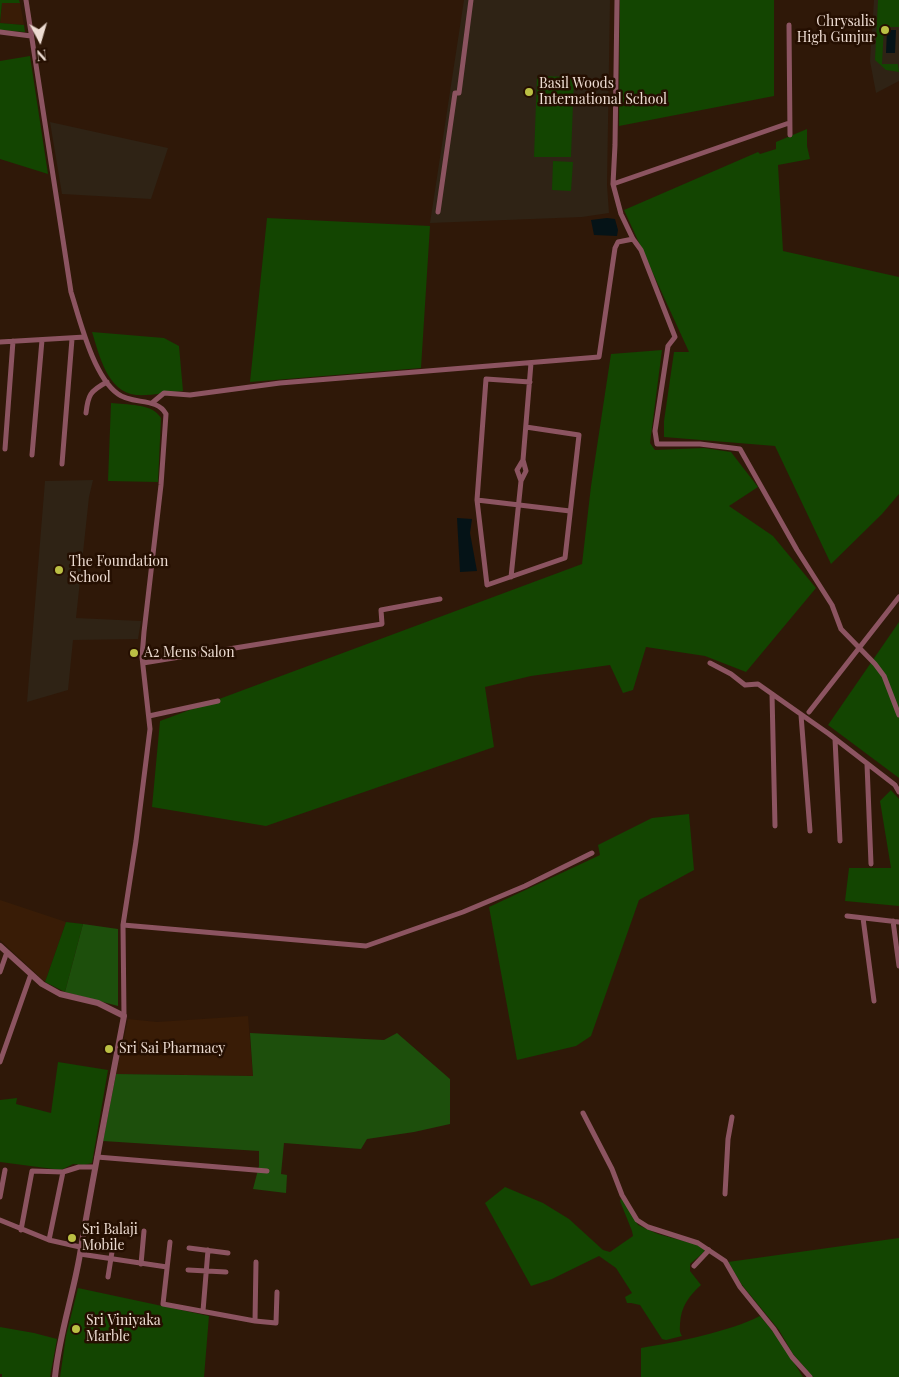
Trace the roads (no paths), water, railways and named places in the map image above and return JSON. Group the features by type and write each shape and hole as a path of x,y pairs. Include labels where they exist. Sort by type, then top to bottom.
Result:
{"street":[{"path":"26,0 71,292 85,337 107,382 116,393 135,401 152,403 163,408 166,414 161,485 144,632 143,663 150,729 124,925 124,1016 55,1377"},
{"path":"438,212 455,93 460,93 471,0"},
{"path":"617,0 616,136 613,184 621,214 641,250 675,337 668,346 655,431 657,444 700,444 740,449 797,550 832,605 841,629 884,676 899,715"},
{"path":"789,25 790,135"},
{"path":"0,32 31,36"},
{"path":"613,184 789,123"},
{"path":"152,403 164,393 190,396 280,383 598,356 615,248 618,242 633,238"},
{"path":"0,342 85,337"},
{"path":"62,464 72,339"},
{"path":"32,455 42,340"},
{"path":"5,449 3,442 13,341"},
{"path":"511,576 521,481 517,470 523,460 531,363"},
{"path":"526,427 579,435 565,558 487,585 477,500 486,378 530,382"},
{"path":"86,413 90,393 107,382"},
{"path":"477,500 570,511"},
{"path":"809,712 899,597"},
{"path":"143,663 382,624 381,610 440,599"},
{"path":"710,663 731,674 745,685 758,684 802,714 897,785 899,792"},
{"path":"772,694 775,826"},
{"path":"149,716 218,701"},
{"path":"802,714 810,831"},
{"path":"835,738 840,841"},
{"path":"867,764 871,864"},
{"path":"124,925 366,946 464,912 525,886 592,853"},
{"path":"847,916 896,921 899,966"},
{"path":"863,918 874,1001"},
{"path":"0,946 42,984 60,994 98,1004 124,1016"},
{"path":"0,972 7,952"},
{"path":"0,1062 31,974"},
{"path":"584,1113 612,1169 622,1195 637,1220 648,1227 698,1243 725,1261 740,1287 774,1329 792,1357 810,1377"},
{"path":"725,1194 728,1139 732,1117"},
{"path":"97,1158 267,1172"},
{"path":"21,1230 32,1170 62,1172 79,1167 95,1168"},
{"path":"0,1197 5,1170"},
{"path":"49,1240 62,1172"},
{"path":"0,1220 21,1230 80,1251 111,1259 167,1267"},
{"path":"140,1264 144,1231"},
{"path":"108,1277 114,1239"},
{"path":"170,1242 163,1304 255,1321 276,1323 276,1292"},
{"path":"189,1248 228,1252"},
{"path":"203,1311 208,1250"},
{"path":"694,1266 709,1250"},
{"path":"255,1321 256,1262"},
{"path":"188,1270 226,1272"}],"place":[{"name":"Chrysalis High Gunjur","path":"885,30"},
{"name":"Basil Woods International School","path":"529,92"},
{"name":"The Foundation School","path":"59,570"},
{"name":"A2 Mens Salon","path":"134,653"},
{"name":"Sri Sai Pharmacy","path":"109,1049"},
{"name":"Sri Balaji Mobile","path":"72,1238"},
{"name":"Sri Viniyaka Marble","path":"76,1329"}]}
